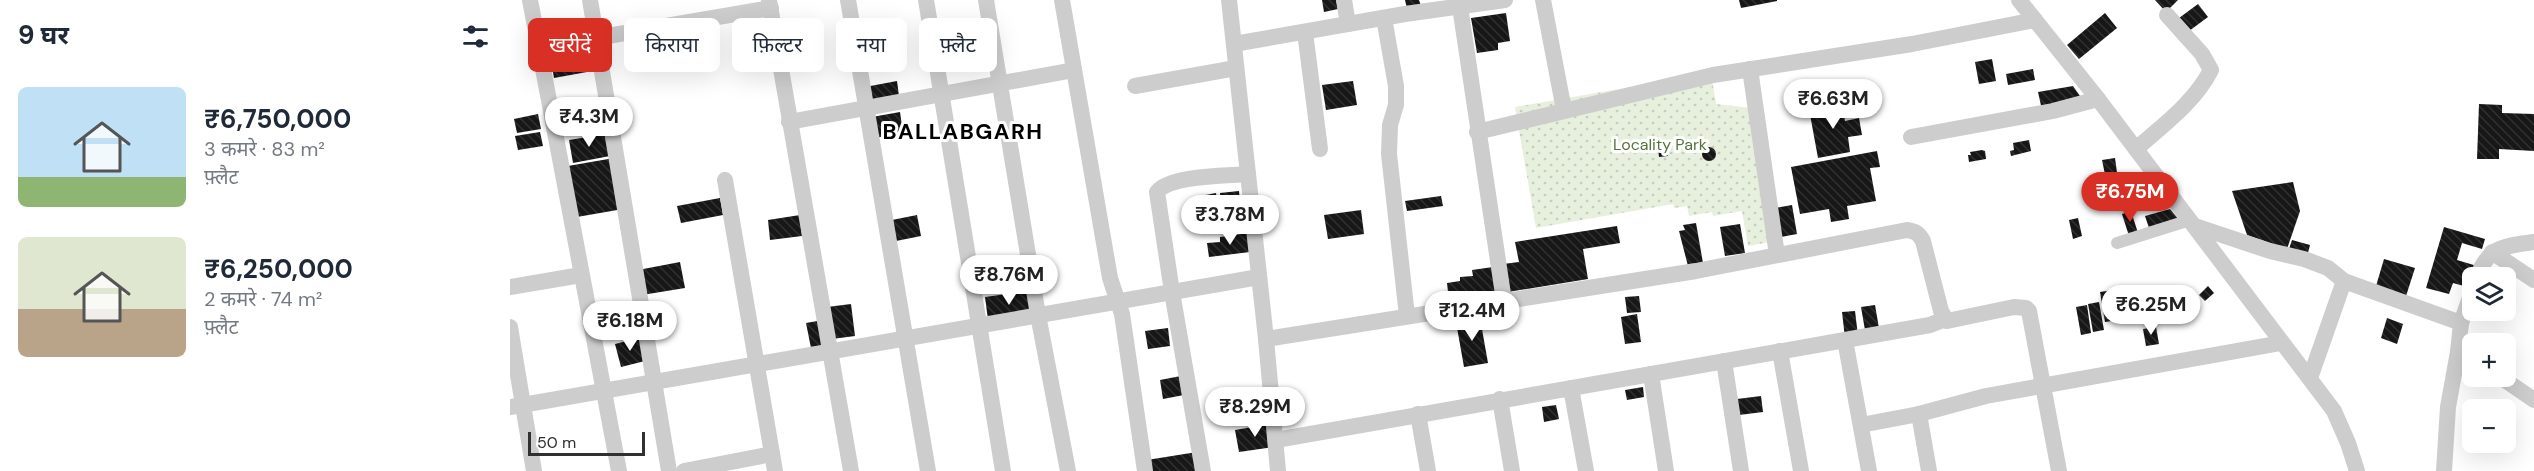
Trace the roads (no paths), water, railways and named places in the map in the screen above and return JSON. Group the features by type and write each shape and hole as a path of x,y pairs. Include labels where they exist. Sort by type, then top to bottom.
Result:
{"street":[{"path":"530,0 533,18"},
{"path":"590,0 593,18"},
{"path":"848,0 928,471"},
{"path":"926,0 1003,471"},
{"path":"986,0 1038,315 1068,471"},
{"path":"1062,0 1110,278 1118,302 1145,471"},
{"path":"1229,0 1278,471"},
{"path":"1344,0 1348,24"},
{"path":"1234,44 1384,18 1404,7 1505,0"},
{"path":"1544,0 1564,110"},
{"path":"2019,0 2098,99 2334,411 2357,471"},
{"path":"1460,3 1477,132 1504,301"},
{"path":"612,35 770,4 850,471"},
{"path":"2136,149 2181,110 2195,95 2211,70 2202,54 2167,15"},
{"path":"1384,18 1396,86 1396,105 1390,125 1389,154 1407,316"},
{"path":"1477,132 1686,81 1912,44 2035,20"},
{"path":"1305,32 1320,149"},
{"path":"1135,86 1236,68"},
{"path":"1750,69 1777,255"},
{"path":"789,122 1074,70"},
{"path":"543,72 619,471"},
{"path":"602,72 656,382 669,471"},
{"path":"1911,137 2053,111 2098,99"},
{"path":"1203,471 1157,192 1161,186 1176,181 1248,174"},
{"path":"725,180 775,471"},
{"path":"2117,243 2193,223 2270,251 2304,259 2328,268 2344,281 2461,323 2462,333"},
{"path":"1266,339 1696,272 1907,230 1917,233 1923,241 1945,319"},
{"path":"2480,267 2492,252 2512,245 2534,242"},
{"path":"2492,252 2534,280"},
{"path":"510,287 581,275"},
{"path":"516,406 1259,277"},
{"path":"2310,378 2344,281"},
{"path":"1276,440 1930,325 1945,319 1952,321 2014,308 2026,308 2031,317 2042,388 2059,471"},
{"path":"510,327 516,406 534,471"},
{"path":"1845,340 1869,471"},
{"path":"1861,425 1919,414 1978,398 2281,343"},
{"path":"1780,351 1801,471"},
{"path":"1724,361 1741,471"},
{"path":"2444,471 2448,407 2462,365"},
{"path":"1651,374 1666,471"},
{"path":"2515,387 2534,400"},
{"path":"1570,388 1586,471"},
{"path":"1500,399 1512,471"},
{"path":"1418,414 1428,471"},
{"path":"1919,414 1929,471"},
{"path":"684,471 772,454"}],"district":[{"name":"BALLABGARH","path":"963,131"}],"park label":[{"name":"Locality Park","path":"1660,144"}]}
